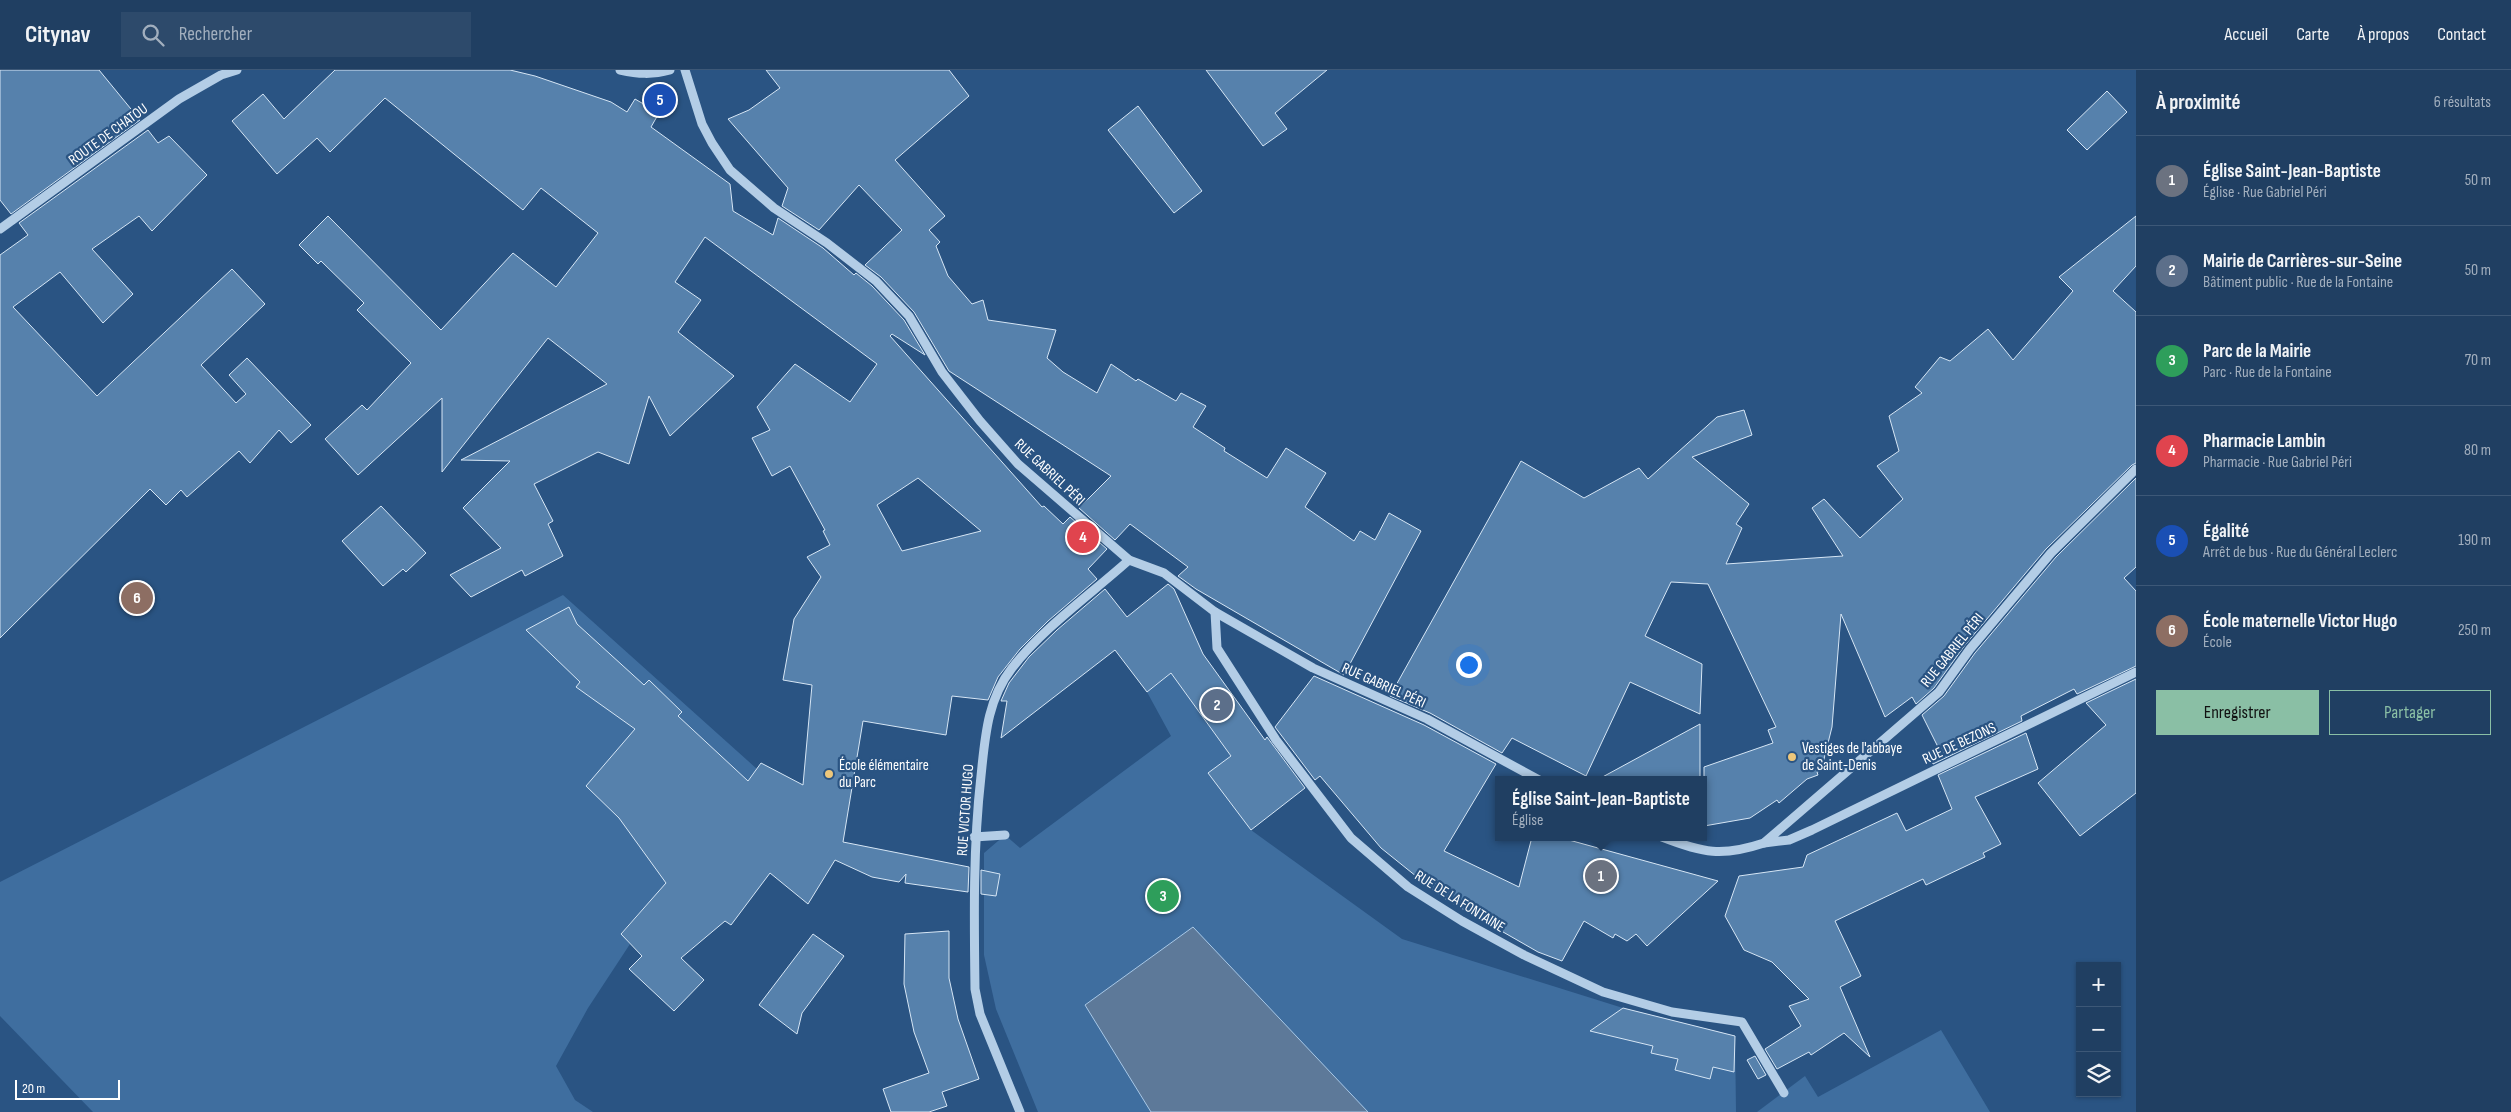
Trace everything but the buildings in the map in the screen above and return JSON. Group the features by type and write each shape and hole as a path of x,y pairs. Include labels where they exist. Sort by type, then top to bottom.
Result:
{"street":[{"name":"ROUTE DE CHATOU","path":"0,229 179,99 219,73 237,70"},
{"path":"620,70 640,74 670,70"},
{"name":"RUE GABRIEL PÉRI","path":"685,70 702,124 730,170 774,208 827,243 876,281 909,316 942,372 980,421 1018,464 1129,560 1164,573 1216,612 1313,668 1427,719 1532,776"},
{"name":"RUE GABRIEL PÉRI","path":"1673,841 1715,852 1740,851 1764,842 1939,692 1970,649 2051,553 2136,470"},
{"name":"RUE VICTOR HUGO","path":"1020,1112 980,1014 975,989 974,837 988,716 997,692 1012,669 1039,639 1129,560"},
{"name":"RUE DE LA FONTAINE","path":"1216,612 1217,648 1276,740 1351,838 1408,887 1462,921 1524,955 1603,992 1672,1012 1742,1022 1784,1093"},
{"name":"RUE DE BEZONS","path":"1764,842 1790,840 1812,830 2136,672"},
{"path":"974,837 1004,835"}],"shaded area":[{"path":"563,595 757,769 657,907 651,900 621,933 630,944 588,1008 556,1066 575,1100 593,1112 93,1112 0,1016 0,882"},
{"path":"1171,673 1231,756 1209,773 1251,830 1402,939 1623,1008 1735,1036 1736,1112 1038,1112 996,1009 984,955 984,853 1005,835 1020,848 1171,736 1147,692"},
{"path":"1193,927 1368,1112 1151,1112 1085,1005"},
{"path":"1941,1030 1990,1112 1757,1112 1805,1076 1818,1097"}],"place":[{"name":"Égalité","path":"660,100"},
{"name":"Pharmacie Lambin","path":"1083,537"},
{"name":"École maternelle Victor Hugo","path":"137,598"},
{"name":"Mairie de Carrières-sur-Seine","path":"1217,705"},
{"name":"Vestiges de l'abbaye de Saint-Denis","path":"1792,757"},
{"name":"École élémentaire du Parc","path":"829,774"},
{"name":"Église Saint-Jean-Baptiste","path":"1601,876"},
{"name":"Parc de la Mairie","path":"1163,896"}]}
